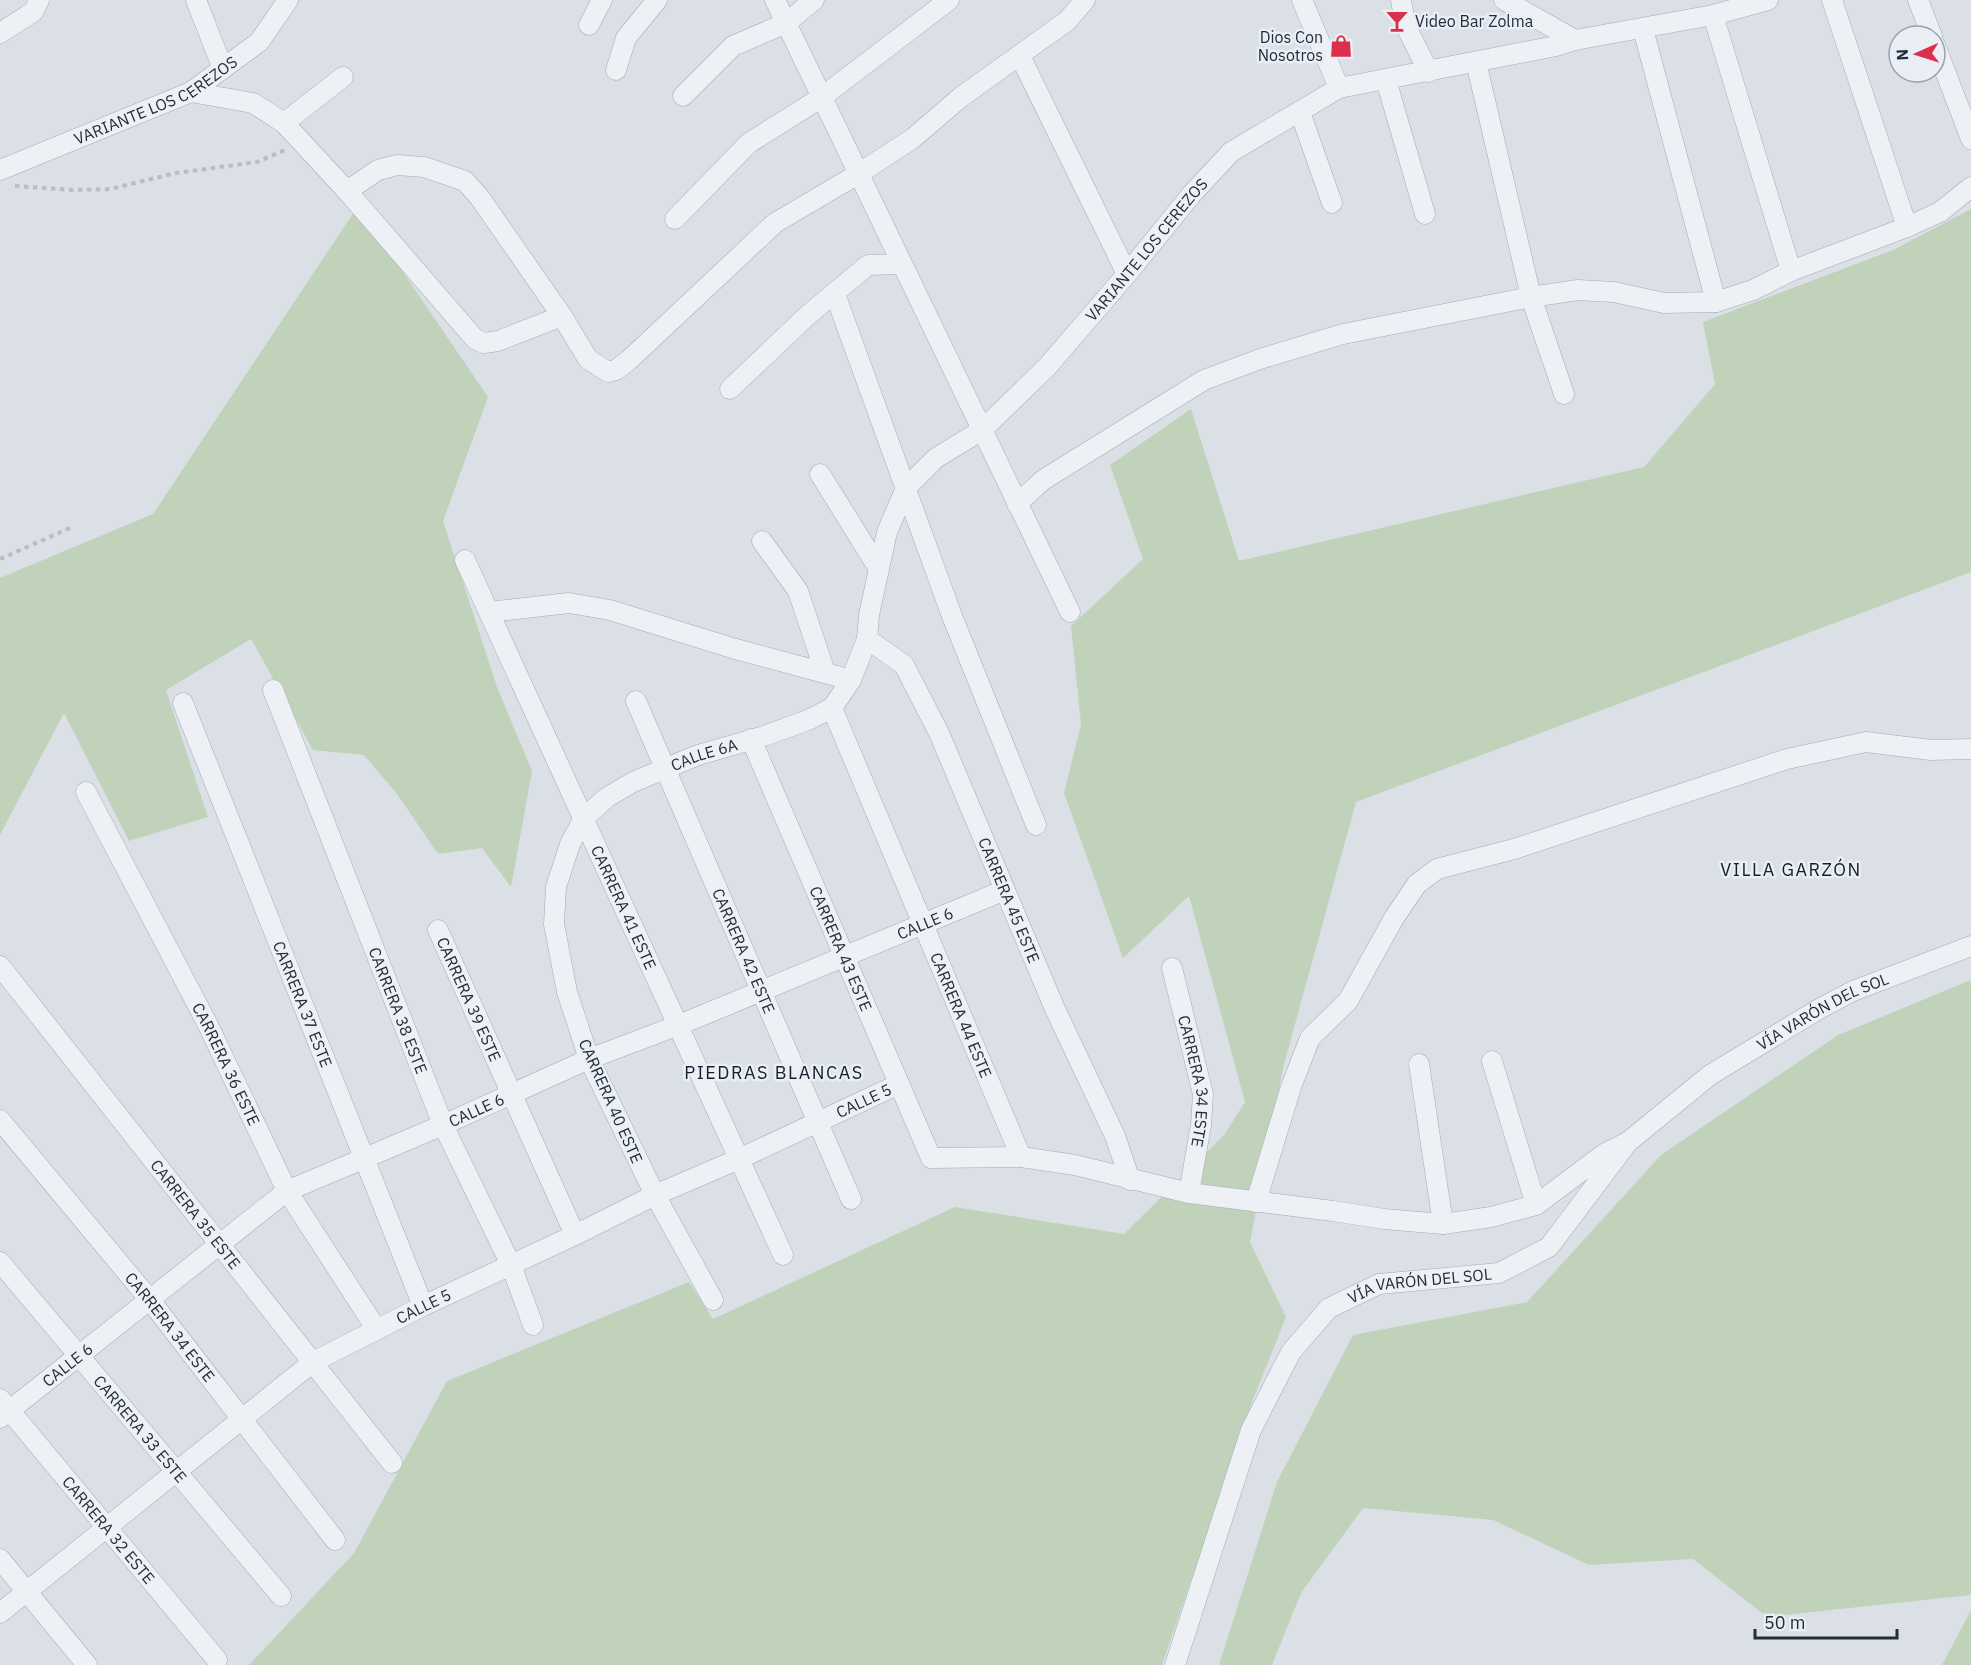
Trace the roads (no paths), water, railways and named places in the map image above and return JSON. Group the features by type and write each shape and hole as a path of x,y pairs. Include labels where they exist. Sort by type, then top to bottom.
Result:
{"street":[{"path":"0,33 33,12 39,0"},
{"path":"196,0 223,69"},
{"name":"VARIANTE LOS CEREZOS","path":"5,178 191,92 259,42 288,0"},
{"path":"589,25 602,0"},
{"path":"616,70 626,38 657,0"},
{"path":"775,0 1070,612"},
{"path":"683,96 733,46 786,23 814,0"},
{"path":"675,219 749,143 822,98 949,0"},
{"path":"347,191 378,170 397,165 424,167 465,181 480,198 562,316 588,359 608,372 616,370 776,223 912,139 962,97 1067,21 1085,0"},
{"path":"1302,0 1339,88"},
{"path":"1401,0 1406,27 1429,72"},
{"path":"1504,0 1575,40"},
{"name":"VARIANTE LOS CEREZOS","path":"832,708 851,680 867,639 887,532 906,488 936,458 982,430 1047,366 1127,274 1191,195 1231,152 1339,88 1429,72 1575,40 1713,15 1768,0"},
{"path":"1832,0 1907,227"},
{"path":"1918,0 1927,24"},
{"path":"1713,15 1791,271"},
{"path":"1643,29 1716,302"},
{"path":"1020,56 1127,274"},
{"path":"1476,62 1531,297 1564,394"},
{"path":"1947,76 1971,139"},
{"path":"284,123 343,77"},
{"path":"1386,80 1425,214"},
{"path":"191,92 254,104 284,123 347,191 476,339 484,343 498,341 562,316"},
{"path":"1300,112 1332,203"},
{"path":"1017,504 1043,480 1204,380 1260,359 1343,334 1578,290 1614,292 1664,303 1716,302 1753,290 1791,271 1940,213 1971,187"},
{"path":"730,389 808,315 868,265 902,264"},
{"path":"835,294 952,616 1036,825"},
{"path":"820,474 879,569"},
{"path":"762,541 798,591 825,672"},
{"name":"CARRERA 41 ESTE","path":"465,560 783,1255"},
{"path":"489,612 569,603 610,610 732,648 851,680"},
{"name":"CARRERA 45 ESTE","path":"867,639 904,665 939,733 1055,1009 1115,1136 1130,1180"},
{"name":"CARRERA 38 ESTE","path":"273,690 443,1125 511,1265 533,1325"},
{"name":"CARRERA 42 ESTE","path":"636,701 851,1199"},
{"name":"CARRERA 37 ESTE","path":"183,704 423,1306"},
{"name":"CALLE 6A","path":"556,887 570,844 584,819 606,798 633,782 698,755 808,720 832,708"},
{"name":"CARRERA 44 ESTE","path":"832,708 1021,1156"},
{"name":"CARRERA 43 ESTE","path":"751,739 931,1158 1021,1156"},
{"path":"1256,1202 1291,1087 1310,1038 1348,1002 1394,918 1417,884 1437,869 1514,849 1787,759 1866,742 1931,750 1971,749"},
{"name":"CARRERA 36 ESTE","path":"86,792 208,1025 286,1191 377,1330"},
{"name":"CARRERA 40 ESTE","path":"556,887 554,924 567,992 589,1059 655,1195 713,1300"},
{"name":"CALLE 6","path":"3,1410 79,1356 286,1191 443,1125 589,1059 678,1026 1005,890"},
{"name":"CARRERA 39 ESTE","path":"438,930 575,1235"},
{"name":"VÍA VARÓN DEL SOL","path":"1175,1665 1251,1430 1292,1352 1329,1308 1379,1284 1499,1273 1549,1246 1628,1142 1710,1075 1852,991 1971,946"},
{"name":"CARRERA 35 ESTE","path":"0,966 392,1462"},
{"name":"CARRERA 34 ESTE","path":"1172,968 1203,1094 1201,1125 1189,1193"},
{"path":"1492,1061 1536,1204"},
{"path":"1419,1065 1443,1224"},
{"name":"CALLE 5","path":"0,1613 313,1362 423,1306 655,1195 739,1159 899,1084"},
{"name":"CARRERA 34 ESTE","path":"0,1120 150,1300 335,1540"},
{"path":"1021,1156 1075,1165 1189,1193 1333,1211 1384,1220 1443,1224 1491,1217 1536,1204 1604,1155 1628,1142"},
{"name":"CARRERA 33 ESTE","path":"0,1262 281,1596"},
{"name":"CARRERA 32 ESTE","path":"3,1410 107,1527 217,1660"},
{"path":"0,1559 87,1665"}],"place":[{"name":"Video Bar Zolma","path":"1397,21"},
{"name":"Dios Con Nosotros","path":"1341,46"}],"district":[{"name":"VILLA GARZÓN","path":"1791,870"},
{"name":"PIEDRAS BLANCAS","path":"774,1073"}]}
